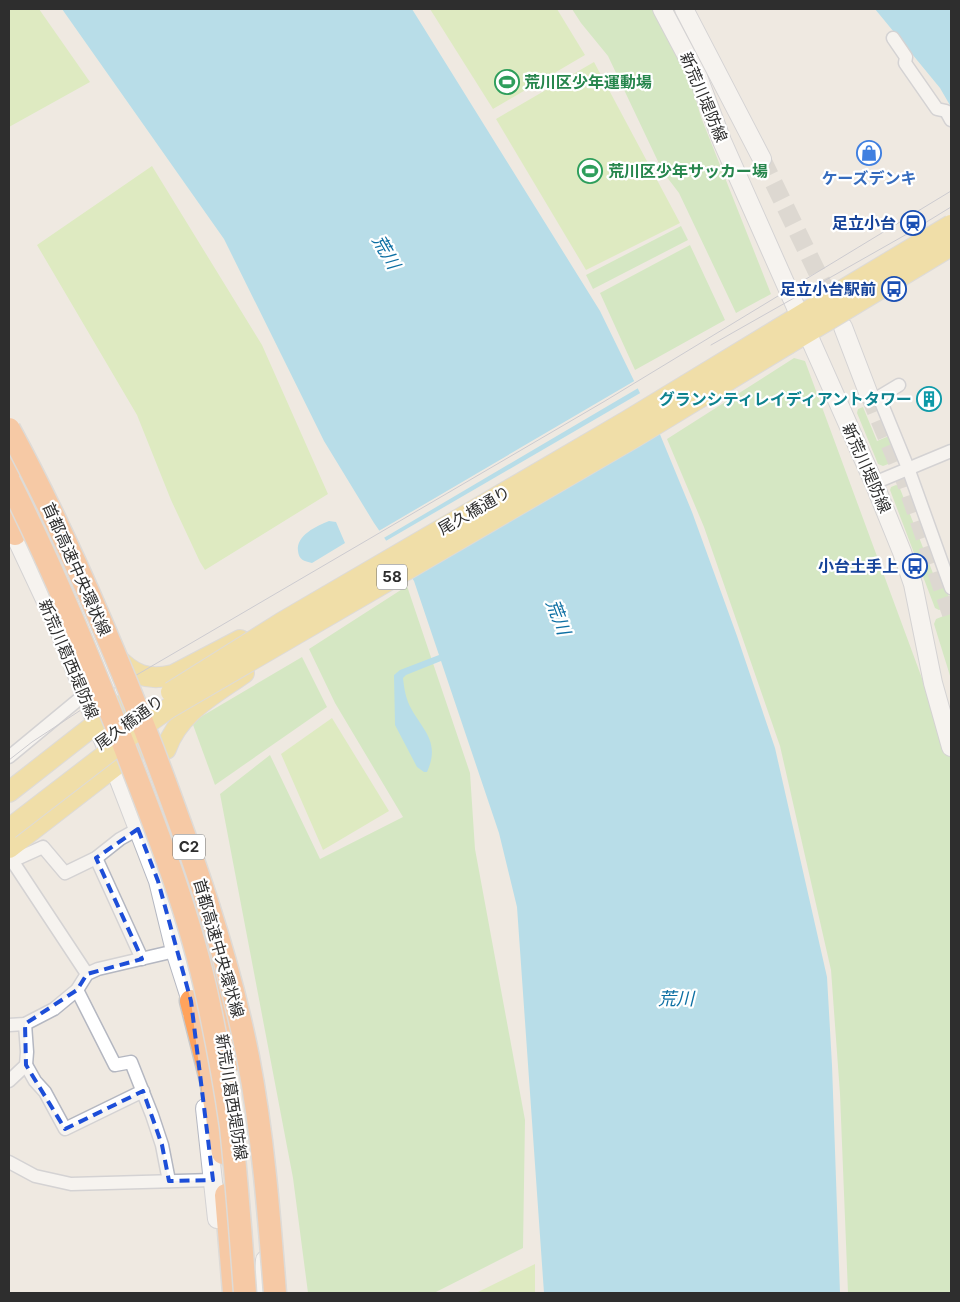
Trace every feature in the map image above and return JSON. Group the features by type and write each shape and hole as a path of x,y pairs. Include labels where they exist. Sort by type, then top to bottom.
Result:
{"highway":[{"name":"首都高速中央環状線","path":"9,429 73,556 123,672 214,921 234,993 248,1057 259,1122 267,1188 275,1293"},
{"path":"10,451 35,509"},
{"name":"首都高速中央環状線","path":"9,481 49,565 95,672 155,825 189,929 208,998 231,1126 245,1293"},
{"path":"200,933 220,988"},
{"path":"216,948 220,988 235,1059 248,1142 262,1293"},
{"path":"191,1001 212,1080 222,1142 234,1293"}],"main road":[{"name":"新荒川堤防線","path":"662,9 698,77 722,141 818,320 869,394"},
{"name":"新荒川堤防線","path":"684,9 762,159"},
{"name":"尾久橋通り","path":"818,320 951,225"},
{"name":"尾久橋通り","path":"9,829 135,732 284,630 627,421 784,336 818,320 951,246"},
{"name":"新荒川堤防線","path":"818,320 874,483 909,568 933,684 951,747"},
{"path":"10,451 97,627 112,652 127,668 141,676 162,678 173,675 234,643 284,630"},
{"name":"新荒川葛西堤防線","path":"35,509 107,670 181,872 200,933 227,1059 238,1124 246,1190 254,1293"},
{"name":"新荒川葛西堤防線","path":"11,525 56,623 158,880 175,951 191,1001 202,1081 225,1293"},
{"name":"尾久橋通り","path":"9,813 129,720 188,680 284,630"},
{"path":"254,1293 263,1283 266,1266 261,1189 242,1057 216,948 166,774 164,759 176,728 194,708 261,661 284,630"},
{"path":"9,792 120,705"},
{"path":"10,855 137,749"}],"street":[{"path":"893,38 906,57 905,63 937,109 946,111 951,120"},
{"path":"899,385 879,397 908,468 951,588"},
{"path":"874,483 951,451"},
{"path":"9,756 84,695"},
{"path":"87,974 10,855 43,847 65,873 96,858 120,839 138,829"},
{"path":"96,858 142,959"},
{"path":"9,1025 25,1024 54,1009 77,990 87,974 175,951"},
{"path":"77,990 115,1065 131,1062 162,1145 170,1181"},
{"path":"25,1024 26,1065 35,1081 45,1092 65,1129 143,1091"},
{"path":"9,1081 26,1065"},
{"path":"9,1162 35,1176 71,1184 213,1180"}],"highlighted area":[{"path":"138,829 158,881 191,1001 213,1180 169,1181 162,1145 143,1091 65,1129 26,1065 25,1024 77,990 87,974 142,959 96,858"}],"green space":[{"path":"9,9 39,9 90,82 9,127"},
{"name":"荒川区少年運動場","path":"430,9 557,9 585,55 493,109"},
{"path":"572,9 653,9 688,73 701,117 771,294 736,313 679,193 663,172 608,56"},
{"name":"荒川区少年サッカー場","path":"594,62 680,223 586,270 496,119"},
{"path":"152,166 262,345 328,494 205,570 171,500 137,415 37,245"},
{"path":"681,226 688,240 593,289 586,275"},
{"path":"690,245 725,320 635,370 600,293"},
{"path":"794,358 805,361 951,757 951,1293 848,1293 840,1094 831,970 780,746 704,527 667,439"},
{"path":"863,407 877,441 889,436 898,458 896,461 883,466 878,464 857,413 858,409"},
{"path":"899,486 936,581 943,579 951,603 950,606 939,610 935,608 890,490 891,487"},
{"path":"407,586 470,773 475,849 525,1120 523,1248 434,1293 308,1293 293,1178 220,794 270,755 320,859 403,817 335,703 309,649"},
{"path":"951,613 951,679 934,624 936,619"},
{"path":"302,657 327,707 215,785 192,722"},
{"path":"332,718 389,811 323,850 281,754"},
{"path":"535,1264 535,1293 476,1293"}],"water":[{"name":"荒川","path":"62,9 412,9 600,311 659,432 692,512 775,748 827,977 840,1293 544,1293 517,907 499,833 441,661 406,675 403,678 408,702 430,742 432,751 431,761 427,772 417,767 395,725 394,675 400,670 439,655 414,581 374,523 324,441 224,239"},
{"path":"875,9 951,9 951,107 940,88"},
{"path":"329,521 336,522 345,543 312,563 302,560 298,551 300,540 308,532"}],"pier":[{"path":"636,380 640,387 382,539 377,532"},
{"path":"642,392 661,432 410,580 384,542"}],"tunnel":[{"path":"762,159 835,309"},
{"path":"869,395 905,481 951,614"}],"tram line":[{"path":"9,760 32,742 116,687 605,401 951,191"},
{"path":"711,345 951,207"}],"place":[{"name":"荒川区少年運動場","path":"507,82"},
{"name":"ケーズデンキ","path":"869,153"},
{"name":"荒川区少年サッカー場","path":"590,171"},
{"name":"足立小台","path":"913,223"},
{"name":"足立小台駅前","path":"894,289"},
{"name":"グランシティレイディアントタワー","path":"929,399"},
{"name":"小台土手上","path":"915,566"}]}
